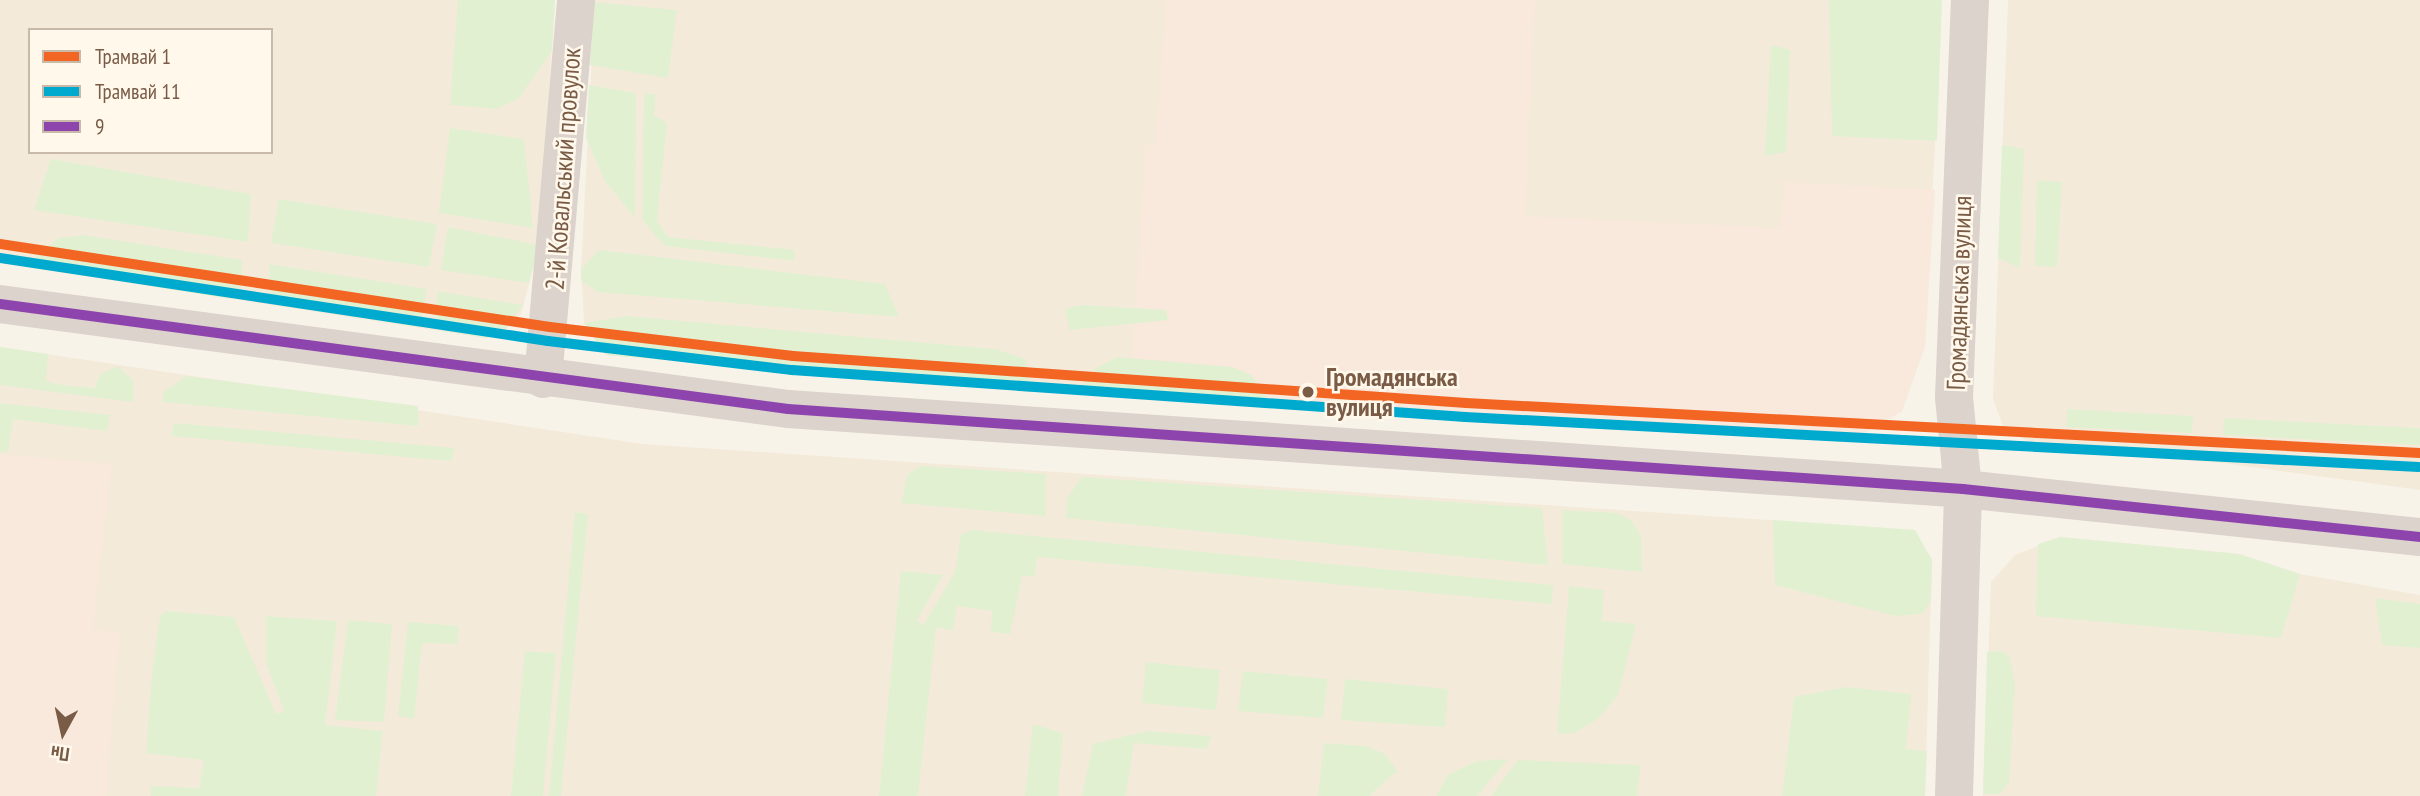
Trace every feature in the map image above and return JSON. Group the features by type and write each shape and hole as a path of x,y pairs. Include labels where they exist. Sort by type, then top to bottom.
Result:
{"street":[{"name":"2-й Ковальський провулок","path":"543,379 576,0"},
{"name":"Громадянська вулиця","path":"1954,796 1963,489 1954,397 1970,0"},
{"path":"0,304 543,379 1062,432 1963,489 2420,537"}],"shaded area":[{"path":"0,0 555,0 539,245 521,314 502,333 486,338 0,263"},
{"path":"595,0 1942,0 1925,346 1902,411 1854,439 1300,410 606,355 584,323 581,269"},
{"path":"1166,0 1535,0 1525,216 1780,228 1784,182 1935,190 1925,346 1902,411 1854,439 1130,398 1145,145 1155,146"},
{"path":"2008,0 2420,0 2420,490 2223,463 2048,451 2004,429 1993,399"},
{"path":"0,347 643,444 1915,530 1932,560 1925,796 0,796"},
{"path":"0,454 112,464 93,629 120,633 106,796 0,796"},
{"path":"2060,537 2239,554 2300,574 2420,595 2420,796 1983,796 1991,582 2015,555"}],"green space":[{"path":"458,0 555,0 552,51 518,99 496,109 450,105"},
{"path":"1829,0 1942,0 1937,141 1832,136"},
{"path":"594,2 677,10 668,78 590,65"},
{"path":"1771,45 1790,50 1786,152 1765,156"},
{"path":"589,85 636,93 635,218 605,181 586,138"},
{"path":"644,93 656,95 654,115 667,123 657,221 668,237 795,250 795,261 666,246 656,237 642,219"},
{"path":"450,128 524,139 533,228 439,213"},
{"path":"2002,145 2024,149 2020,268 1998,258"},
{"path":"51,159 251,194 248,242 34,210"},
{"path":"2037,180 2062,182 2057,267 2035,266"},
{"path":"279,199 437,224 429,267 271,243"},
{"path":"448,227 539,245 529,283 441,270"},
{"path":"84,235 242,260 241,287 231,299 37,268 37,255 59,238"},
{"path":"599,250 885,284 899,317 597,292 581,280 581,269"},
{"path":"269,264 427,289 420,327 271,304"},
{"path":"437,291 523,305 502,333 486,338 444,331 436,318"},
{"path":"1081,305 1166,310 1168,320 1070,330 1065,309"},
{"path":"626,316 995,349 1026,359 1031,392 606,355 584,323"},
{"path":"0,347 48,354 46,381 61,385 95,388 100,374 118,366 133,380 133,402 0,385"},
{"path":"1117,357 1232,367 1251,375 1269,400 1083,386 1096,368"},
{"path":"186,376 418,406 418,426 162,402 164,392"},
{"path":"0,403 110,415 107,431 13,419 8,452 0,451"},
{"path":"2067,409 2193,416 2192,433 2066,427"},
{"path":"2224,418 2420,428 2420,445 2223,435"},
{"path":"174,423 455,448 451,461 171,436"},
{"path":"921,466 1046,474 1046,516 901,503 908,474"},
{"path":"1082,477 1542,508 1548,565 1066,518 1067,498"},
{"path":"1562,510 1617,513 1632,521 1641,536 1642,572 1562,564"},
{"path":"575,512 588,514 561,796 549,796"},
{"path":"1773,520 1915,530 1932,560 1931,601 1922,614 1895,616 1775,585"},
{"path":"972,530 1553,585 1552,604 1037,557 1035,576 1022,576 1010,634 991,632 992,611 957,606 953,630 936,628 918,796 879,796 901,571 943,575 917,620 923,626 955,572 961,534"},
{"path":"2060,537 2239,554 2300,574 2281,638 2036,616 2038,544"},
{"path":"1569,586 1604,590 1602,621 1636,624 1618,695 1599,718 1574,733 1557,734"},
{"path":"2375,598 2420,604 2420,648 2382,645"},
{"path":"166,611 234,617 276,714 284,711 266,663 266,616 337,621 325,725 383,731 376,796 151,796 151,786 199,788 204,760 146,753 160,616"},
{"path":"348,620 392,624 384,722 335,720"},
{"path":"408,622 459,626 457,644 422,643 414,719 398,716"},
{"path":"525,651 556,653 543,796 511,796"},
{"path":"2001,651 2009,656 2015,684 2009,783 2000,794 1983,794 1987,652"},
{"path":"1146,662 1220,670 1216,710 1142,703"},
{"path":"1243,671 1328,679 1323,718 1238,711"},
{"path":"1345,679 1448,689 1445,727 1341,720"},
{"path":"1846,687 1911,694 1906,749 1927,751 1925,796 1782,796 1794,697"},
{"path":"1033,724 1063,733 1058,796 1025,796"},
{"path":"1147,731 1211,736 1207,749 1134,743 1126,796 1082,796 1093,744"},
{"path":"1324,743 1366,746 1385,754 1397,771 1369,796 1318,796"},
{"path":"1508,759 1477,796 1436,796 1448,775 1477,761"},
{"path":"1518,760 1641,765 1637,796 1491,796"}],"tram line":[{"name":"1","path":"0,244 550,327 793,356 1466,403 2420,453"},
{"name":"11","path":"0,258 548,341 792,370 1465,417 2419,467"}],"transit line":[{"name":"9","path":"0,304 788,409 1963,489 2420,537"}],"place":[{"name":"Громадянська вулиця","path":"1308,392"}]}
